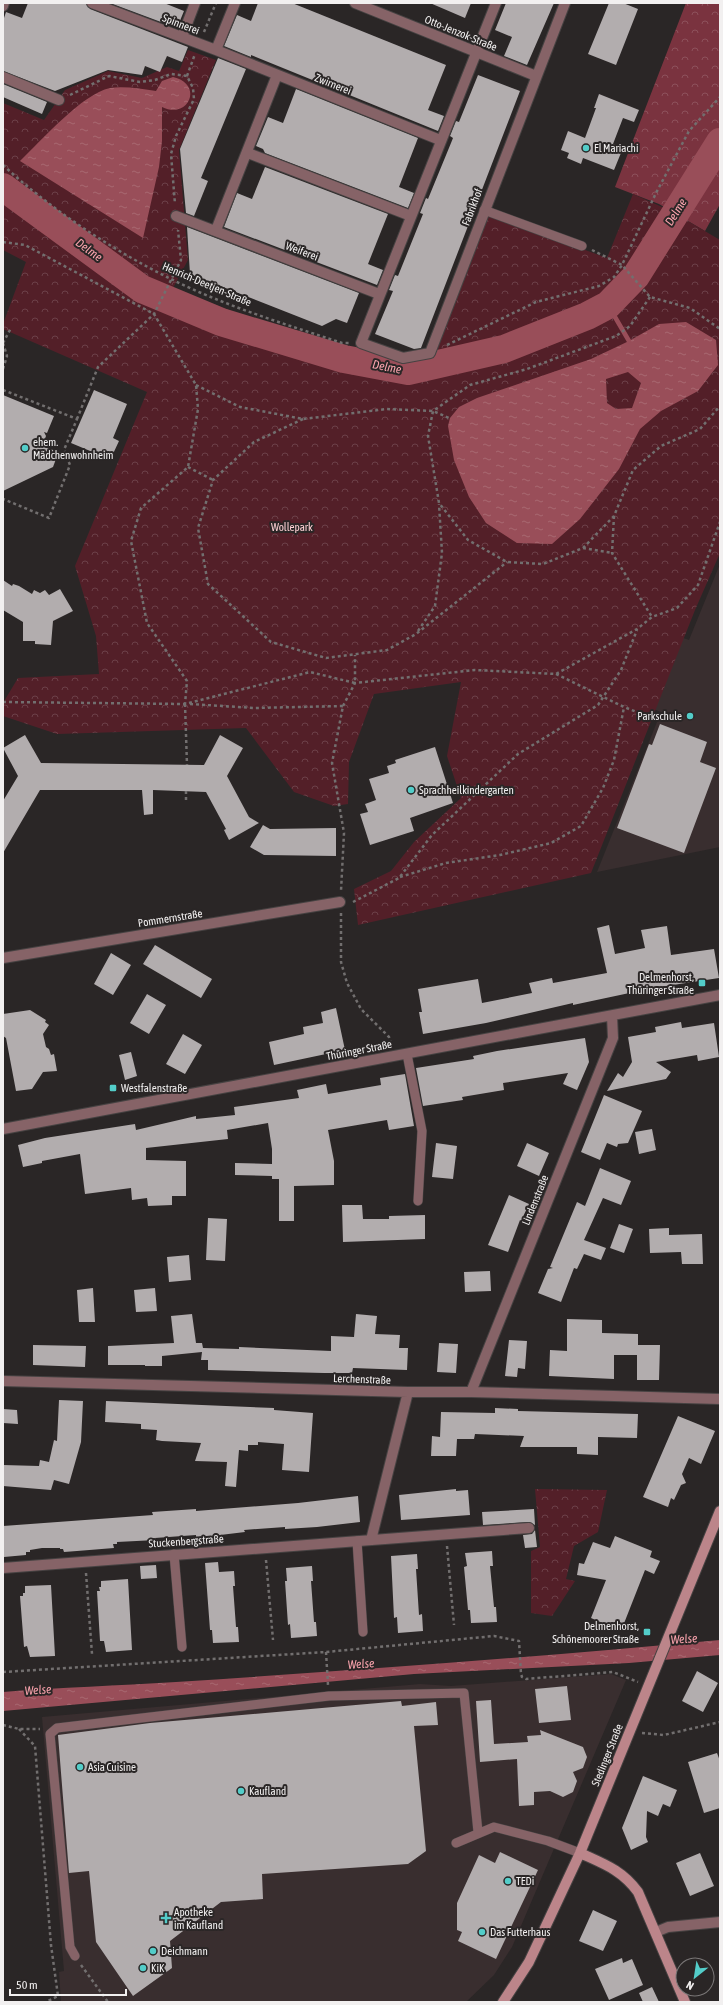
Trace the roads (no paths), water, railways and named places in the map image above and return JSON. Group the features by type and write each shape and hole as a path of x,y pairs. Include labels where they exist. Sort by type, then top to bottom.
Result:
{"main road":[{"name":"Stedinger Straße","path":"503,2002 529,1962 580,1854 647,1686 720,1511"},
{"path":"580,1854 618,1870 629,1880 638,1892 685,2002"}],"street":[{"name":"Spinnerei","path":"92,3 216,50"},
{"path":"182,37 195,3"},
{"path":"216,50 235,3"},
{"name":"Otto-Jenzok-Straße","path":"355,3 536,76"},
{"path":"380,294 440,140 496,3"},
{"name":"Fabrikhof","path":"380,294 361,343 403,358 430,353 565,3"},
{"name":"Zwirnerei","path":"216,50 440,140"},
{"path":"216,230 248,153 277,75"},
{"path":"3,77 59,100"},
{"path":"248,153 411,216"},
{"name":"Weiferei","path":"176,216 216,230 380,294"},
{"name":"Pommernstraße","path":"3,958 341,905"},
{"name":"Thüringer Straße","path":"3,1129 720,995"},
{"name":"Lindenstraße","path":"471,1392 613,1038 612,1016"},
{"name":"Lerchenstraße","path":"3,1381 720,1399"},
{"path":"371,1540 408,1392"},
{"name":"Stuckenbergstraße","path":"3,1568 529,1528"},
{"path":"656,1932 668,1926 720,1922"}],"lane":[{"path":"484,210 582,246"},
{"path":"407,1054 422,1131 418,1201"},
{"path":"357,1541 363,1632"},
{"path":"174,1554 182,1647"},
{"path":"74,1956 70,1947 50,1734 57,1728 329,1696 464,1693 478,1832"},
{"path":"456,1843 478,1832 494,1827 548,1841 580,1854"}],"water":[{"path":"173,77 183,81 188,86 190,93 189,100 186,105 179,109 171,110 162,107 162,141 159,167 143,238 20,161 75,108 99,92 110,88 122,87 156,91 162,81"},
{"path":"686,322 716,340 718,365 698,391 661,411 640,429 619,469 580,519 552,544 517,543 486,523 469,497 454,460 448,426 450,418 459,407 477,398 591,359 629,341 659,324","holes":["628,372 641,383 632,408 616,409 607,403 606,379"]},
{"name":"Welse","path":"720,1640 720,1655 629,1663 414,1674 3,1711 3,1692 380,1668"}],"waterway":[{"name":"Delme","path":"3,187 142,289 221,322 344,359 408,371 504,349 587,316 608,305 636,276 720,142"},
{"path":"608,305 629,341"}],"place":[{"name":"El Mariachi","path":"586,148"},
{"name":"ehem. Mädchenwohnheim","path":"25,448"},
{"name":"Parkschule","path":"690,716"},
{"name":"Sprachheilkindergarten","path":"411,790"},
{"name":"Delmenhorst, Thüringer Straße","path":"702,983"},
{"name":"Westfalenstraße","path":"113,1088"},
{"name":"Delmenhorst, Schönemoorer Straße","path":"647,1632"},
{"name":"Asia Cuisine","path":"80,1767"},
{"name":"Kaufland","path":"241,1791"},
{"name":"TEDi","path":"508,1881"},
{"name":"Apotheke im Kaufland","path":"166,1918"},
{"name":"Das Futterhaus","path":"482,1932"},
{"name":"Deichmann","path":"153,1951"},
{"name":"KiK","path":"143,1968"}],"park label":[{"name":"Wollepark","path":"292,527"}]}
